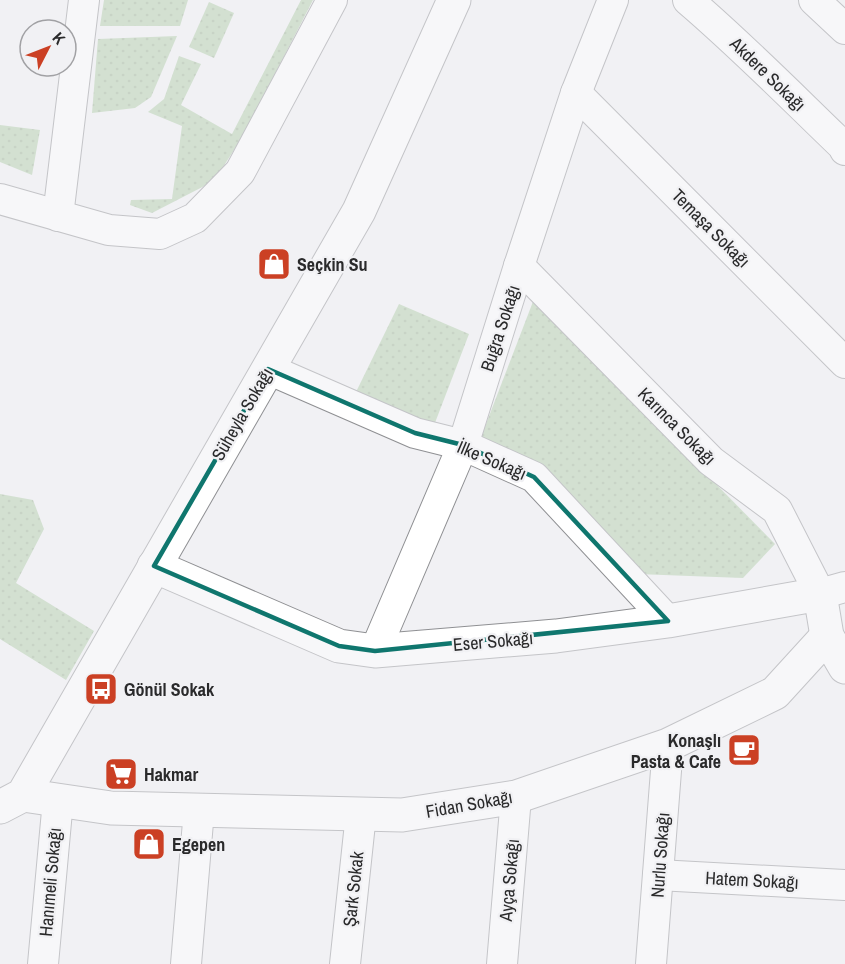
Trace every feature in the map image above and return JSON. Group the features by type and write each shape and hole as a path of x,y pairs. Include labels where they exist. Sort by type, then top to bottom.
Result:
{"street":[{"path":"58,216 84,0"},
{"path":"0,199 109,230 160,234 195,218 240,172 332,0"},
{"name":"Süheyla Sokağı","path":"12,801 154,566 359,211 454,0"},
{"name":"Buğra Sokağı","path":"375,651 462,445 576,93 612,0"},
{"name":"Akdere Sokağı","path":"688,0 778,82 845,150"},
{"path":"814,0 845,29"},
{"name":"Temaşa Sokağı","path":"576,93 845,363"},
{"name":"Karınca Sokağı","path":"519,266 711,461 777,510 832,590"},
{"name":"İlke Sokağı","path":"268,369 415,433 462,445 534,477 668,621"},
{"name":"Eser Sokağı","path":"154,566 339,646 375,651 556,636 668,621 832,590"},
{"path":"832,590 827,636 845,667"},
{"name":"Fidan Sokağı","path":"12,801 57,800 111,808 402,815 516,797 668,745 775,693 827,636"},
{"name":"Nurlu Sokağı","path":"651,964 668,745"},
{"name":"Ayça Sokağı","path":"502,964 516,797"},
{"name":"Hanımeli Sokağı","path":"43,964 57,800"},
{"path":"186,964 199,810"},
{"name":"Şark Sokak","path":"345,964 361,814"},
{"name":"Hatem Sokağı","path":"658,875 845,885"}],"highlighted area":[{"path":"268,369 415,433 463,445 534,477 668,621 375,651 339,646 154,566"}],"green space":[{"path":"104,0 188,0 180,26 100,26"},
{"path":"301,0 313,0 243,136 214,181 152,213 130,205 131,200 172,199 182,126 148,112 164,99 179,56 201,64 181,105 232,134"},
{"path":"209,2 234,13 214,58 189,47"},
{"path":"177,36 151,97 135,108 92,113 98,39"},
{"path":"0,125 40,130 32,175 0,162"},
{"path":"534,299 775,544 743,578 637,574 481,437"},
{"path":"399,304 469,334 433,428 356,392"},
{"path":"0,494 33,500 44,529 16,583 94,631 66,680 0,639"}],"place":[{"name":"Seçkin Su","path":"274,264"},
{"name":"Gönül Sokak","path":"101,689"},
{"name":"Konaşlı Pasta & Cafe","path":"744,750"},
{"name":"Hakmar","path":"121,774"},
{"name":"Egepen","path":"149,844"}]}
